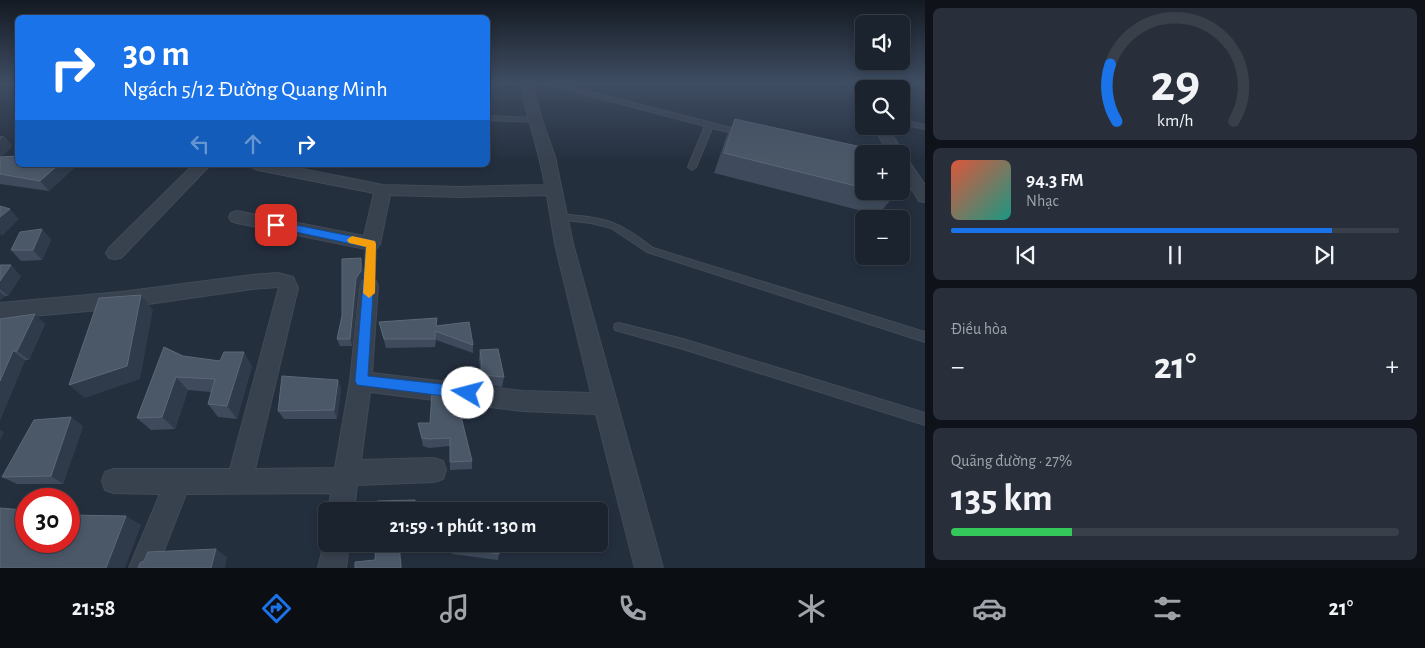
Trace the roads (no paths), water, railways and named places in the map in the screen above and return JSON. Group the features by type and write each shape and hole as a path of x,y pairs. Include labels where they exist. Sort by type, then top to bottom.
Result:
{"street":[{"path":"532,110 548,158 559,217 605,404 649,568"},
{"path":"115,253 200,167"},
{"path":"268,167 383,190 460,192 554,190"},
{"path":"910,176 925,196"},
{"path":"237,217 371,244 383,190"},
{"path":"0,311 121,300 252,282 278,280 286,282 289,288 239,482"},
{"path":"343,502 361,381 369,286"},
{"path":"361,381 522,401 605,404"},
{"path":"114,481 239,482 347,477 434,470"},
{"path":"143,568 178,482"},
{"path":"332,568 335,552"}],"lane":[{"path":"649,110 747,134"},
{"path":"490,118 535,120"},
{"path":"910,124 925,127"},
{"path":"692,167 709,125"},
{"path":"559,217 611,224 622,229 650,250 925,337"},
{"path":"369,286 371,244"},
{"path":"619,327 683,344 925,419"}]}
